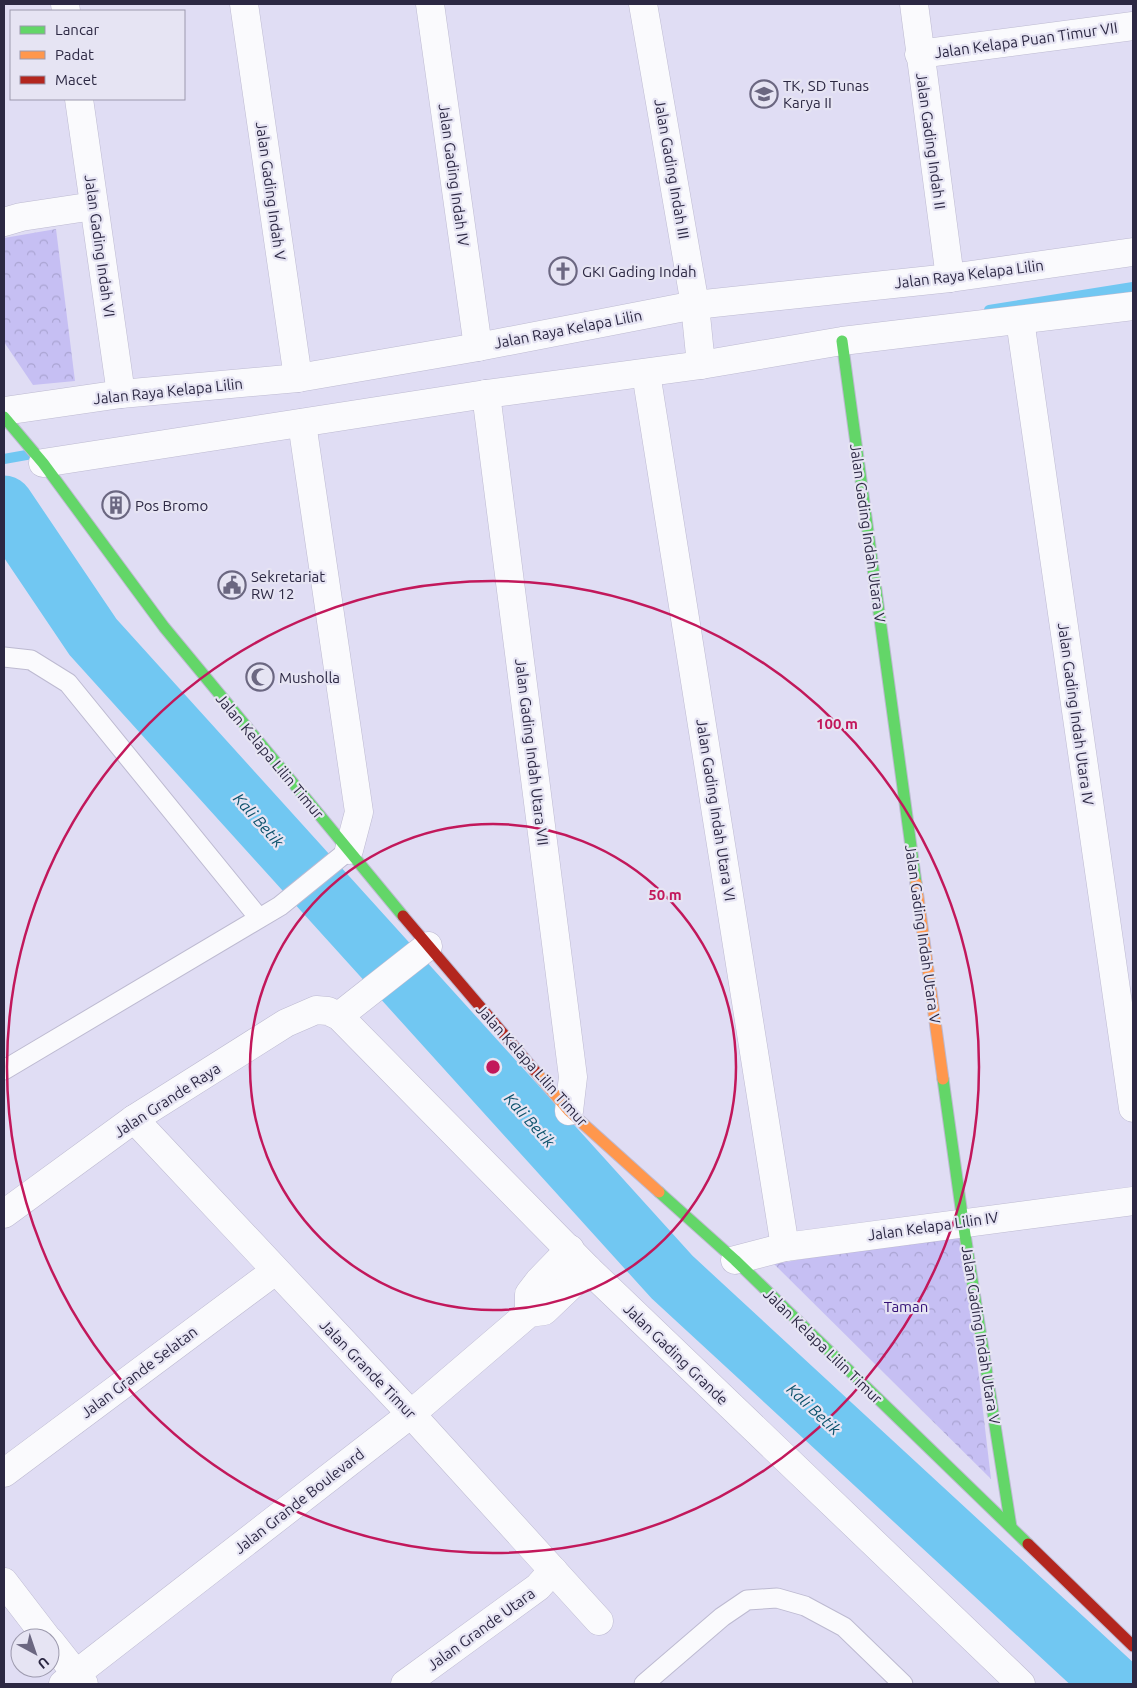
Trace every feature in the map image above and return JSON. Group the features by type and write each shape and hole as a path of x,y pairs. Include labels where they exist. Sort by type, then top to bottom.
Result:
{"street":[{"name":"Jalan Gading Indah V","path":"244,4 298,378"},
{"name":"Jalan Gading Indah IV","path":"430,4 478,347"},
{"name":"Jalan Gading Indah III","path":"643,4 695,305 700,354"},
{"name":"Jalan Gading Indah II","path":"914,4 919,54 950,278"},
{"name":"Jalan Kelapa Puan Timur VII","path":"919,54 1133,26"},
{"name":"Jalan Gading Indah VI","path":"78,100 121,394"},
{"path":"4,222 21,217 94,206"},
{"name":"Jalan Raya Kelapa Lilin","path":"9,421 121,394 298,378 478,347 695,305 950,278 1133,252"},
{"path":"40,460 302,423 486,394 646,373 700,354 842,341 1133,306"},
{"name":"Jalan Gading Indah Utara IV","path":"1020,320 1133,1108"},
{"name":"Jalan Gading Indah Utara V","path":"842,341 963,1222 1011,1527"},
{"name":"Jalan Gading Indah Utara VI","path":"646,373 785,1247"},
{"name":"Jalan Gading Indah Utara VII","path":"486,394 573,1077 569,1111"},
{"name":"Jalan Kelapa Lilin Timur","path":"4,417 40,460 164,627 355,858 418,945 569,1111 735,1260 1133,1646"},
{"path":"302,423 360,812 355,858"},
{"path":"343,1012 418,945"},
{"name":"Jalan Grande Raya","path":"4,1214 134,1119 298,1017 316,1010 343,1012"},
{"name":"Jalan Gading Grande","path":"343,1012 579,1259 1010,1681"},
{"name":"Jalan Grande Timur","path":"134,1119 411,1414 599,1621"},
{"name":"Jalan Kelapa Lilin IV","path":"735,1260 785,1247 1133,1201"},
{"name":"Jalan Grande Boulevard","path":"74,1681 411,1414 529,1313 529,1294 539,1281 579,1259"},
{"name":"Jalan Grande Selatan","path":"4,1473 275,1271"},
{"name":"Jalan Grande Utara","path":"405,1684 538,1587 553,1570"},
{"path":"4,1582 40,1628"},
{"path":"60,1658 74,1681"}],"lane":[{"path":"4,657 31,660 68,683 259,918"},
{"path":"4,1070 287,901 319,872 355,858"},
{"path":"644,1684 722,1617 747,1600 778,1598 805,1606 844,1627 903,1684"}],"green space":[{"path":"56,229 75,381 33,385 4,342 4,238"},
{"name":"Taman","path":"962,1232 991,1479 774,1264"}],"waterway":[{"path":"989,310 1133,287"},
{"path":"4,459 32,454"},
{"name":"Kali Betik","path":"4,505 93,637 672,1277 1113,1684"}],"traffic: fast":[{"path":"842,341 916,883"},
{"path":"4,417 43,463 164,627 403,916"},
{"path":"943,1079 963,1222 1011,1527"},
{"path":"659,1192 735,1260 1028,1544"}],"traffic: slow":[{"path":"916,883 943,1079"},
{"path":"535,1071 569,1111 659,1192"}],"traffic: jam":[{"path":"403,916 535,1071"},
{"path":"1028,1544 1133,1646"}],"place":[{"name":"TK, SD Tunas Karya II","path":"764,94"},
{"name":"GKI Gading Indah","path":"563,271"},
{"name":"Pos Bromo","path":"116,505"},
{"name":"Sekretariat RW 12","path":"232,585"},
{"name":"Musholla","path":"260,677"}]}
